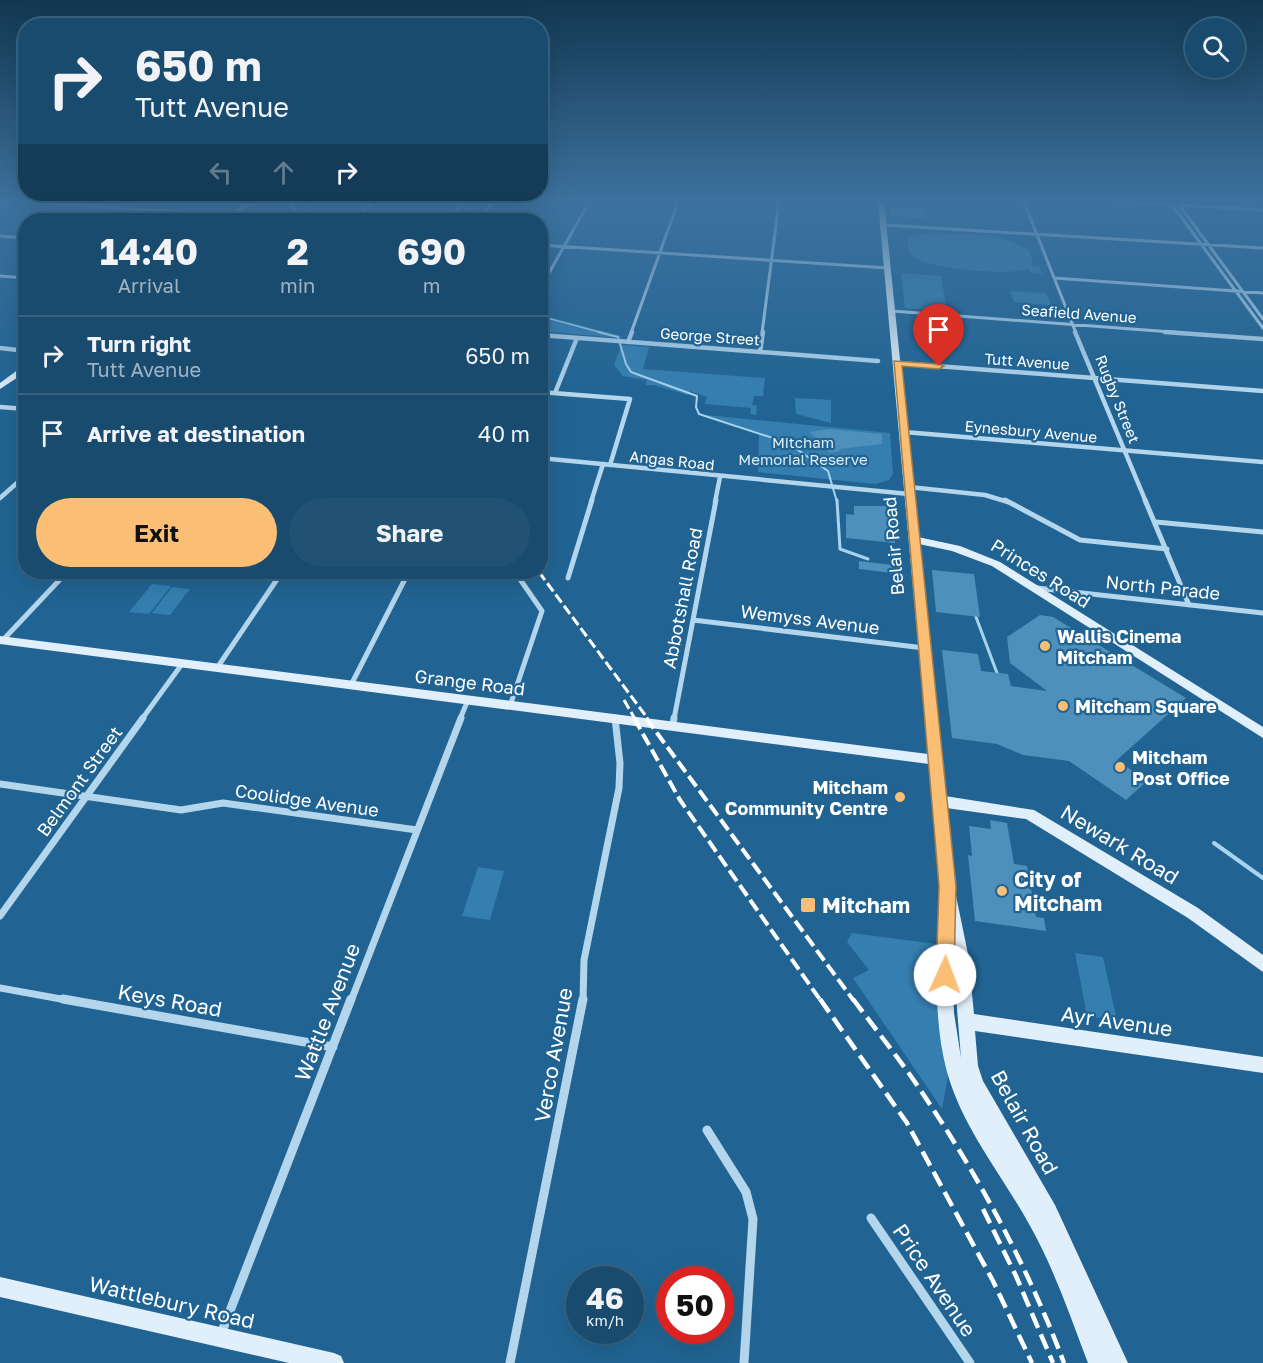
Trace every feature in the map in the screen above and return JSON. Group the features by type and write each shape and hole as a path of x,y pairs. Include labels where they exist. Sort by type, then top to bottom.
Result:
{"street":[{"path":"627,342 654,266"},
{"path":"760,352 771,266"},
{"path":"853,266 888,268"},
{"name":"Rugby Street","path":"1049,266 1189,605"},
{"path":"1218,266 1262,325"},
{"path":"1224,266 1263,319"},
{"name":"Belair Road","path":"888,268 947,886 945,975 951,1056 972,1115 1036,1218 1098,1363"},
{"path":"1224,275 1231,275"},
{"path":"0,276 18,277"},
{"path":"1054,278 1263,293"},
{"path":"1246,304 1252,304"},
{"name":"Seafield Avenue","path":"892,311 1263,339"},
{"path":"1252,312 1259,313"},
{"name":"George Street","path":"548,336 878,361"},
{"path":"555,393 577,338"},
{"path":"0,348 18,350"},
{"name":"Tutt Avenue","path":"897,363 1263,391"},
{"path":"0,387 18,374"},
{"path":"548,393 630,399 568,578"},
{"path":"0,407 18,408"},
{"name":"Eynesbury Avenue","path":"904,432 1263,462"},
{"name":"Angas Road","path":"548,459 827,487 926,489 985,495 1005,500 1080,540 1167,549"},
{"name":"Abbotshall Road","path":"673,725 720,477"},
{"path":"0,498 18,482"},
{"path":"1156,522 1263,532"},
{"name":"Princes Road","path":"914,540 946,544 975,554 1263,733"},
{"path":"1,640 60,579"},
{"path":"217,668 277,579"},
{"path":"351,685 404,579"},
{"path":"510,706 542,611 520,579"},
{"name":"North Parade","path":"1031,587 1263,613"},
{"path":"1055,602 1055,596 1061,591"},
{"name":"Wemyss Avenue","path":"693,620 924,648"},
{"name":"Grange Road","path":"1,640 936,760"},
{"name":"Belmont Street","path":"0,916 182,664"},
{"name":"Wattle Avenue","path":"220,1337 468,700"},
{"name":"Verco Avenue","path":"510,1363 583,1008 584,960 619,788 620,764 615,717"},
{"name":"Coolidge Avenue","path":"0,784 180,810 223,803 417,830"},
{"name":"Newark Road","path":"940,801 1029,814 1193,913 1263,964"},
{"name":"Belair Road","path":"947,886 960,954 970,1066 976,1085 1048,1212 1120,1362"},
{"name":"Keys Road","path":"0,988 333,1047"},
{"name":"Ayr Avenue","path":"965,1021 1263,1065"},
{"path":"707,1130 746,1192 753,1219 744,1363"},
{"name":"Price Avenue","path":"871,1218 970,1363"},
{"name":"Wattlebury Road","path":"0,1287 334,1363"}],"green space":[{"path":"937,266 1039,266 1042,274 1031,273 1029,268 1020,271 989,272"},
{"path":"901,273 941,276 947,311 905,308"},
{"path":"1010,291 1046,293 1051,305 1014,302"},
{"path":"548,317 622,336 621,338 548,332"},
{"path":"621,345 649,347 643,369 765,378 763,396 754,396 752,405 757,406 756,415 750,414 751,408 705,404 707,397 690,391 688,395 655,385 646,385 647,380 623,376 614,365"},
{"path":"795,398 831,400 831,423 796,414"},
{"name":"Mitcham Memorial Reserve","path":"705,415 890,433 893,474 889,480 876,484 758,472 759,433"},
{"path":"152,584 171,586 149,614 129,612"},
{"path":"172,587 190,589 170,615 152,613"},
{"path":"478,867 504,871 490,920 462,916"},
{"path":"852,933 936,944 948,1076 942,1109 853,978 869,970 847,942"},
{"path":"1075,953 1103,957 1117,1021 1087,1016"}],"building":[{"path":"828,429 882,434 882,444 839,449 840,451 830,453 810,432"},
{"path":"885,499 893,499 895,543 846,538 846,514 854,515 854,506 885,506"},
{"path":"859,561 892,565 892,573 859,569"},
{"path":"932,570 974,574 980,617 936,612"},
{"name":"Mitcham Square","path":"1040,615 1053,617 1186,698 1117,760 1147,781 1126,800 1069,761 1023,755 997,744 952,738 942,650 978,654 981,671 1008,674 1011,686 1047,691 1010,663 1007,637"},
{"name":"City of Mitcham","path":"990,820 1007,823 1014,864 1027,866 1036,917 1044,918 1046,931 975,921 968,855 972,856 969,826 991,829"}],"waterway":[{"path":"548,318 603,333"},
{"path":"598,332 618,337 626,364 631,372 697,396 696,407 699,414 788,443 828,471 837,502"},
{"path":"837,500 840,549 868,559"},
{"path":"976,617 997,673"},
{"path":"1214,843 1263,878"}],"railway":[{"path":"544,579 648,719"},
{"path":"624,700 635,719"},
{"path":"634,718 680,800 821,1001"},
{"path":"646,718 854,1001"},
{"path":"820,999 907,1123 993,1281 1032,1363"},
{"path":"853,999 902,1064 968,1165 1021,1262 1064,1363"},
{"path":"983,1209 1016,1276 1053,1363"}],"place":[{"name":"Wallis Cinema Mitcham","path":"1045,646"},
{"name":"Mitcham Square","path":"1063,706"},
{"name":"Mitcham Post Office","path":"1120,767"},
{"name":"Mitcham Community Centre","path":"900,797"},
{"name":"City of Mitcham","path":"1002,891"},
{"name":"Mitcham","path":"808,905"}],"route":[{"path":"939,366 897,363 947,886 945,975"}]}
